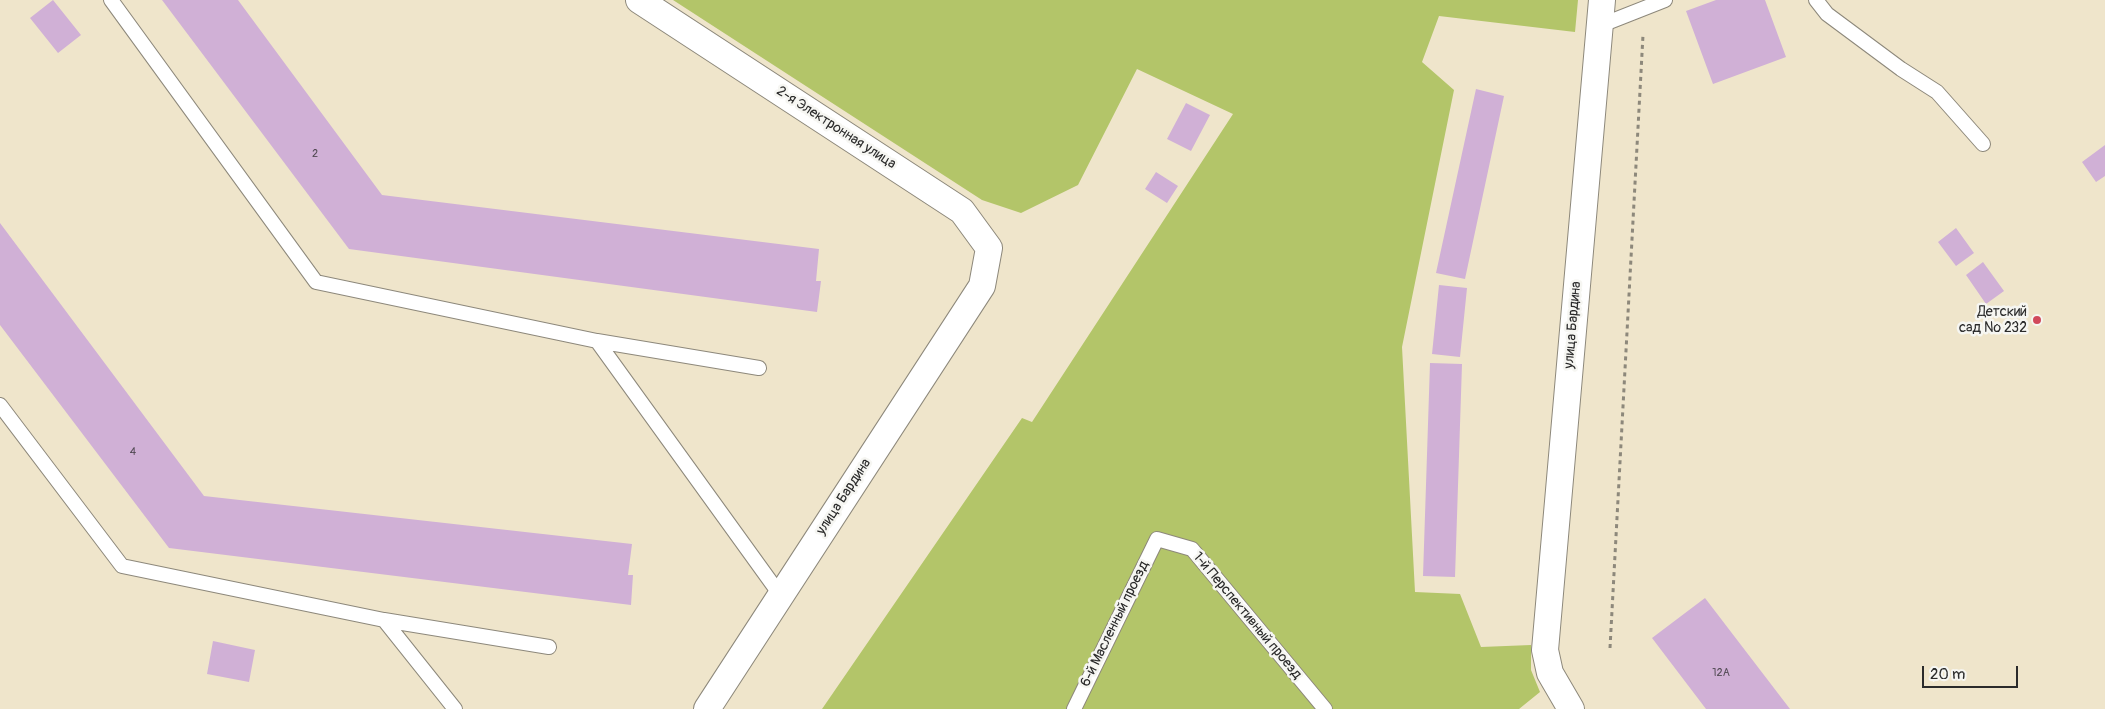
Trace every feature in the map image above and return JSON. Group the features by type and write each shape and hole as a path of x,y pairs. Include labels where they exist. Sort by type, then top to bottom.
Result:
{"street":[{"name":"2-я Электронная улица","path":"639,0 962,211 990,248 982,286"},
{"name":"улица Бардина","path":"1571,709 1550,672 1545,650 1602,0"},
{"name":"улица Бардина","path":"707,709 982,286"}],"lane":[{"path":"111,0 316,282 597,341 759,368"},
{"path":"1599,26 1665,0"},
{"path":"1816,0 1827,14 1901,69 1937,92 1984,144"},
{"path":"597,341 781,596"},
{"path":"0,405 122,566 384,620 549,647"},
{"name":"6-й Масленный проезд","path":"1074,709 1157,539"},
{"name":"1-й Перспективный проезд","path":"1157,539 1192,549 1325,709"},
{"path":"384,620 455,709"}],"path":[{"path":"1610,648 1644,8"}],"green space":[{"path":"673,0 1578,0 1575,32 1439,16 1422,62 1454,90 1402,347 1415,592 1460,594 1481,647 1531,645 1531,670 1540,692 1519,709 822,709 1022,418 1032,422 1233,114 1137,69 1078,185 1021,213 982,200"}],"building":[{"path":"53,0 81,35 58,53 30,18"},
{"path":"162,0 238,0 382,195 819,249 816,281 821,281 817,312 349,249"},
{"path":"1716,0 1765,0 1786,57 1713,84 1686,11"},
{"path":"1476,89 1504,96 1465,279 1436,273"},
{"path":"1186,103 1210,115 1191,151 1167,139"},
{"path":"2105,145 2105,176 2096,182 2082,162"},
{"path":"1156,172 1178,186 1167,203 1145,189"},
{"path":"0,223 204,496 632,544 628,575 633,575 631,605 169,548 0,325"},
{"path":"1956,228 1974,253 1956,266 1938,242"},
{"path":"1983,262 2004,291 1986,304 1966,275"},
{"path":"1439,285 1467,288 1460,357 1432,354"},
{"path":"1430,363 1462,364 1455,577 1423,576"},
{"path":"1705,598 1790,709 1706,709 1652,638"},
{"path":"213,641 255,650 249,682 207,674"}],"place":[{"name":"Детский сад № 232","path":"2037,320"}]}
